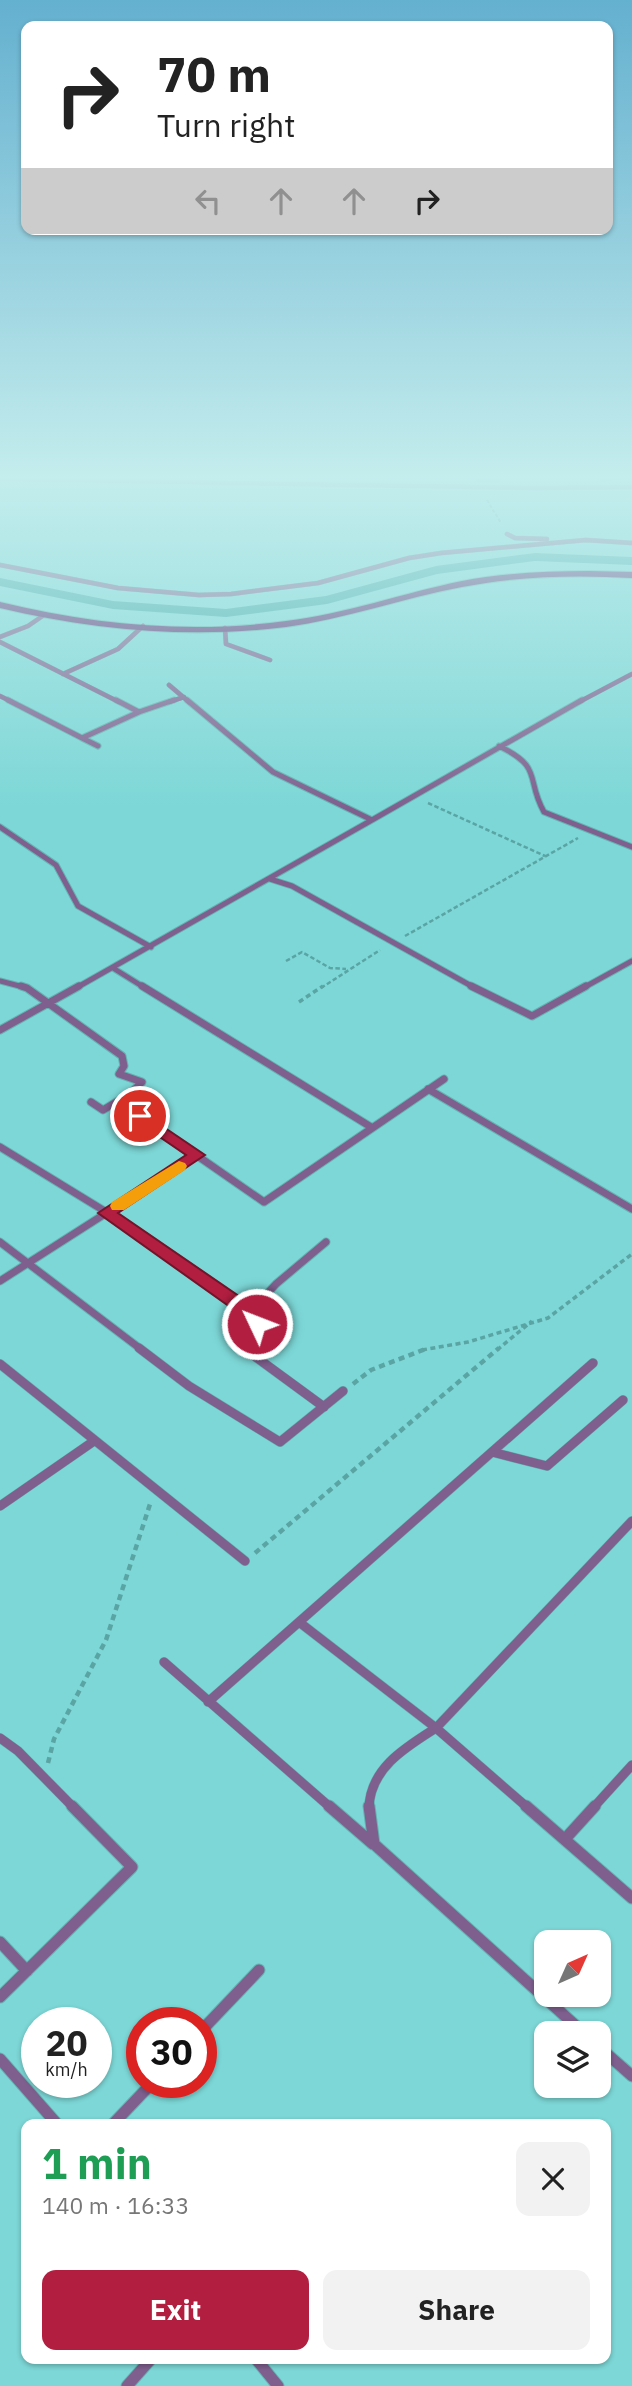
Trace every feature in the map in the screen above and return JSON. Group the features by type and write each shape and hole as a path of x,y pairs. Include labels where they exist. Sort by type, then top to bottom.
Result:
{"street":[{"path":"110,586 199,595 292,586"},
{"path":"0,604 44,615 142,626 225,628 286,624 462,586"},
{"path":"0,640 44,615"},
{"path":"64,674 120,647 138,633 142,626"},
{"path":"225,628 226,644 270,660"},
{"path":"0,640 139,712"},
{"path":"0,1030 151,947 499,746 632,674"},
{"path":"169,685 274,772 372,820"},
{"path":"0,696 98,746"},
{"path":"82,738 139,712 184,697"},
{"path":"499,746 523,758 533,776 544,812 632,847"},
{"path":"0,827 56,865 78,906 151,947"},
{"path":"270,879 292,886 380,933 392,943 532,1016 632,961"},
{"path":"113,968 371,1127"},
{"path":"0,981 27,988 122,1056 124,1066 119,1074 142,1082 131,1093 103,1110 91,1102"},
{"path":"140,1116 264,1202 444,1079"},
{"path":"428,1089 632,1209"},
{"path":"0,1147 129,1226 248,1314 257,1324 253,1355 324,1407"},
{"path":"0,1281 197,1155"},
{"path":"0,1242 190,1386 280,1442 343,1391"},
{"path":"248,1314 276,1284 326,1242"},
{"path":"208,1702 593,1363"},
{"path":"0,1364 245,1561"},
{"path":"492,1452 547,1466 622,1400"},
{"path":"0,1506 94,1441"},
{"path":"374,1844 369,1800 377,1776 401,1751 436,1728 632,1521"},
{"path":"299,1622 436,1728 632,1898"},
{"path":"164,1662 374,1844 571,2021"},
{"path":"0,1738 18,1751 132,1867 0,1997"},
{"path":"565,1839 632,1765"},
{"path":"0,1942 27,1971"},
{"path":"217,2014 259,1970"},
{"path":"611,2057 632,2076"},
{"path":"0,2059 53,2119"},
{"path":"118,2119 138,2098"},
{"path":"127,2386 146,2364"},
{"path":"260,2364 278,2386"}],"path":[{"path":"414,796 546,856"},
{"path":"299,1002 392,943 593,830"},
{"path":"286,961 302,952 330,968 349,969"},
{"path":"343,1391 371,1370 402,1356 439,1345 468,1342 548,1318 632,1254"},
{"path":"245,1561 532,1321"},
{"path":"44,1779 54,1739 106,1640 155,1489"}],"waterway":[{"path":"21,586 113,605 226,613 327,600 377,586"}],"slow traffic":[{"path":"118,1206 179,1166"}],"route":[{"path":"140,1116 197,1155 106,1213 129,1226 243,1308 257,1324"}]}
